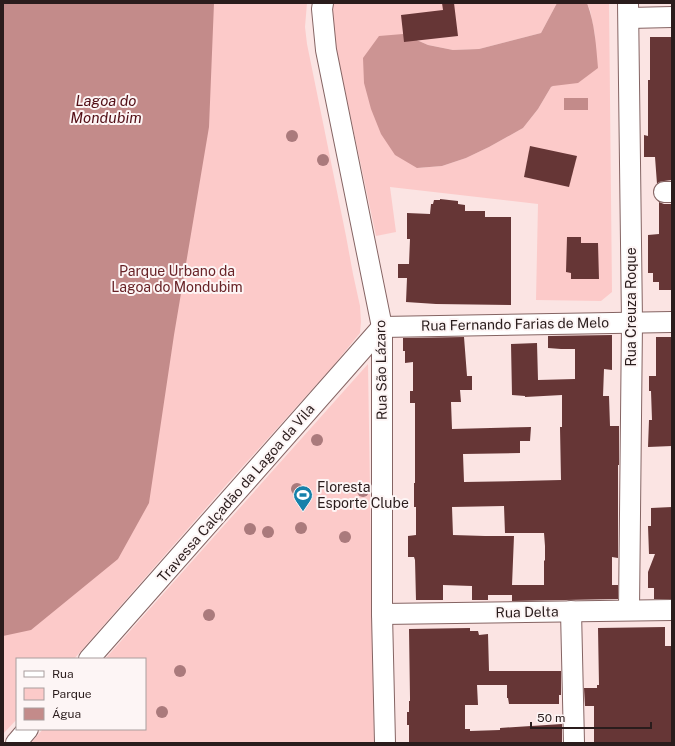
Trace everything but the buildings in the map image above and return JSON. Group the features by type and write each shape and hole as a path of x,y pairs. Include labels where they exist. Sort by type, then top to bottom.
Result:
{"street":[{"name":"Rua São Lázaro","path":"323,3 322,9 326,50 382,327 382,614 385,743"},
{"path":"629,10 672,17"},
{"name":"Rua Creuza Roque","path":"629,10 632,322 629,610"},
{"name":"Rua Fernando Farias de Melo","path":"382,327 672,322"},
{"name":"Travessa Calçadão da Lagoa da Vila","path":"91,658 382,327"},
{"name":"Rua Delta","path":"382,614 672,610"},
{"path":"571,611 574,743"},
{"path":"16,743 27,730"}],"green space":[{"name":"Parque Urbano da Lagoa do Mondubim","path":"3,3 307,3 305,27 307,44 360,306 360,333 333,366 227,484 75,658 16,658 16,720 3,734"},
{"path":"332,3 557,3 541,33 479,49 453,50 428,45 403,34 417,168 442,166 466,158 523,128 538,109 551,87 595,36 590,10 587,3 609,3 612,292 601,301 536,300 538,204 390,187 396,232 376,236 333,34"},
{"name":"Floresta Esporte Clube","path":"368,364 374,743 31,743 42,730 146,730 146,658 106,658"}],"shaded area":[{"path":"557,3 587,3 596,43 598,68 578,83 551,87 538,109 523,128 466,158 442,166 417,168 395,155 381,134 371,109 364,83 363,58 379,36 403,34 428,45 453,50 479,49 541,33"}],"water":[{"name":"Lagoa do Mondubim","path":"3,3 214,3 209,127 174,335 149,503 118,559 31,630 3,636"},
{"path":"564,98 588,98 588,110 564,110"}],"place":[{"name":"Floresta Esporte Clube","path":"303,512"}]}
